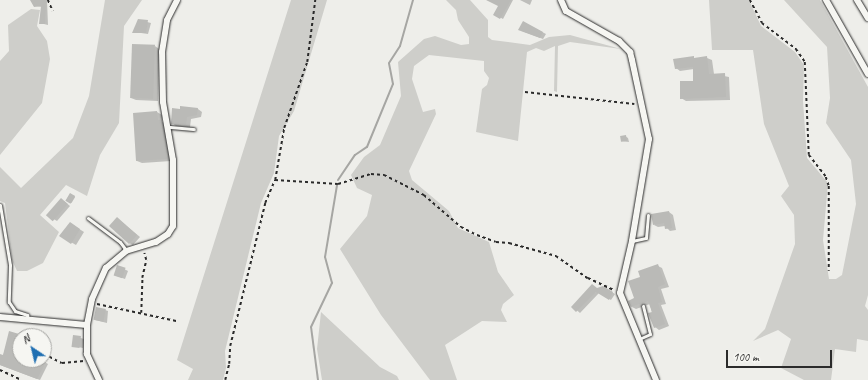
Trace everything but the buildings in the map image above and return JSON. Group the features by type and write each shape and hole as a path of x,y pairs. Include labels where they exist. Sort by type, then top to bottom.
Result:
{"street":[{"path":"98,380 89,360 87,325 92,303 106,268 126,251 156,242 168,234 173,226 173,160 169,126 163,102 162,46 167,20 177,0"},
{"path":"561,0 566,10 619,41 630,52 649,140 632,241 620,293 656,380"},
{"path":"826,0 868,74"},
{"path":"856,0 868,18"},
{"path":"0,317 87,325"}],"lane":[{"path":"169,126 194,129"},
{"path":"0,205 10,265 9,302 16,311 27,314 28,320"},
{"path":"632,241 646,238 648,215"},
{"path":"88,218 120,242 126,251"},
{"path":"639,339 650,334 642,306"}],"path":[{"path":"48,0 52,11"},
{"path":"225,380 229,364 230,346 265,203 275,180 284,128 307,62 315,0"},
{"path":"750,0 762,23 796,49 805,62 809,155 826,177 829,186 829,271"},
{"path":"525,92 641,105"},
{"path":"275,180 338,184 371,174 384,175 424,195 461,227 496,242 508,243 556,256 588,278 620,293"},
{"path":"141,246 146,260 142,278 141,313"},
{"path":"92,303 176,321"},
{"path":"52,358 62,363 89,360"},
{"path":"0,370 21,380"}],"shaded area":[{"path":"105,0 142,0 124,26 119,123 100,155 87,196 66,185 40,215 59,232 43,263 27,271 17,271 12,260 5,203 0,201 0,167 21,188 73,138 89,96"},
{"path":"291,0 327,0 294,111 279,136 274,173 261,203 225,351 226,368 223,380 188,380 193,369 177,360"},
{"path":"446,0 470,0 488,20 488,37 492,40 530,45 549,37 570,35 621,49 570,42 558,46 557,92 554,91 555,46 544,51 536,48 527,52 518,141 476,132 482,89 487,85 489,78 484,71 484,61 429,55 414,66 412,79 423,112 435,109 436,114 409,171 412,180 449,211 458,228 489,242 498,272 514,295 503,304 501,310 507,322 482,321 445,345 457,380 430,380 381,315 340,249 367,216 372,195 357,188 351,175 364,157 380,145 401,96 398,62 424,39 435,36 461,45 469,44 469,37 458,20 456,10"},
{"path":"709,0 749,0 761,26 795,52 804,65 803,101 807,158 828,183 823,240 829,279 836,279 842,275 856,204 851,160 826,123 830,98 827,47 784,0 820,0 868,87 868,295 865,306 868,310 868,341 857,339 856,352 835,349 831,380 804,380 781,368 791,339 778,330 753,341 765,329 795,244 794,215 781,196 789,186 764,124 753,50 712,50"},
{"path":"31,9 40,10 37,26 47,41 50,59 42,103 0,155 0,61 9,51 8,25"},
{"path":"321,312 380,367 397,376 399,380 322,380 317,349"}],"waterway":[{"path":"338,180 355,155 367,147 393,84 389,63 400,46 413,0"},
{"path":"318,380 311,327 332,283 325,257 337,185"}]}
